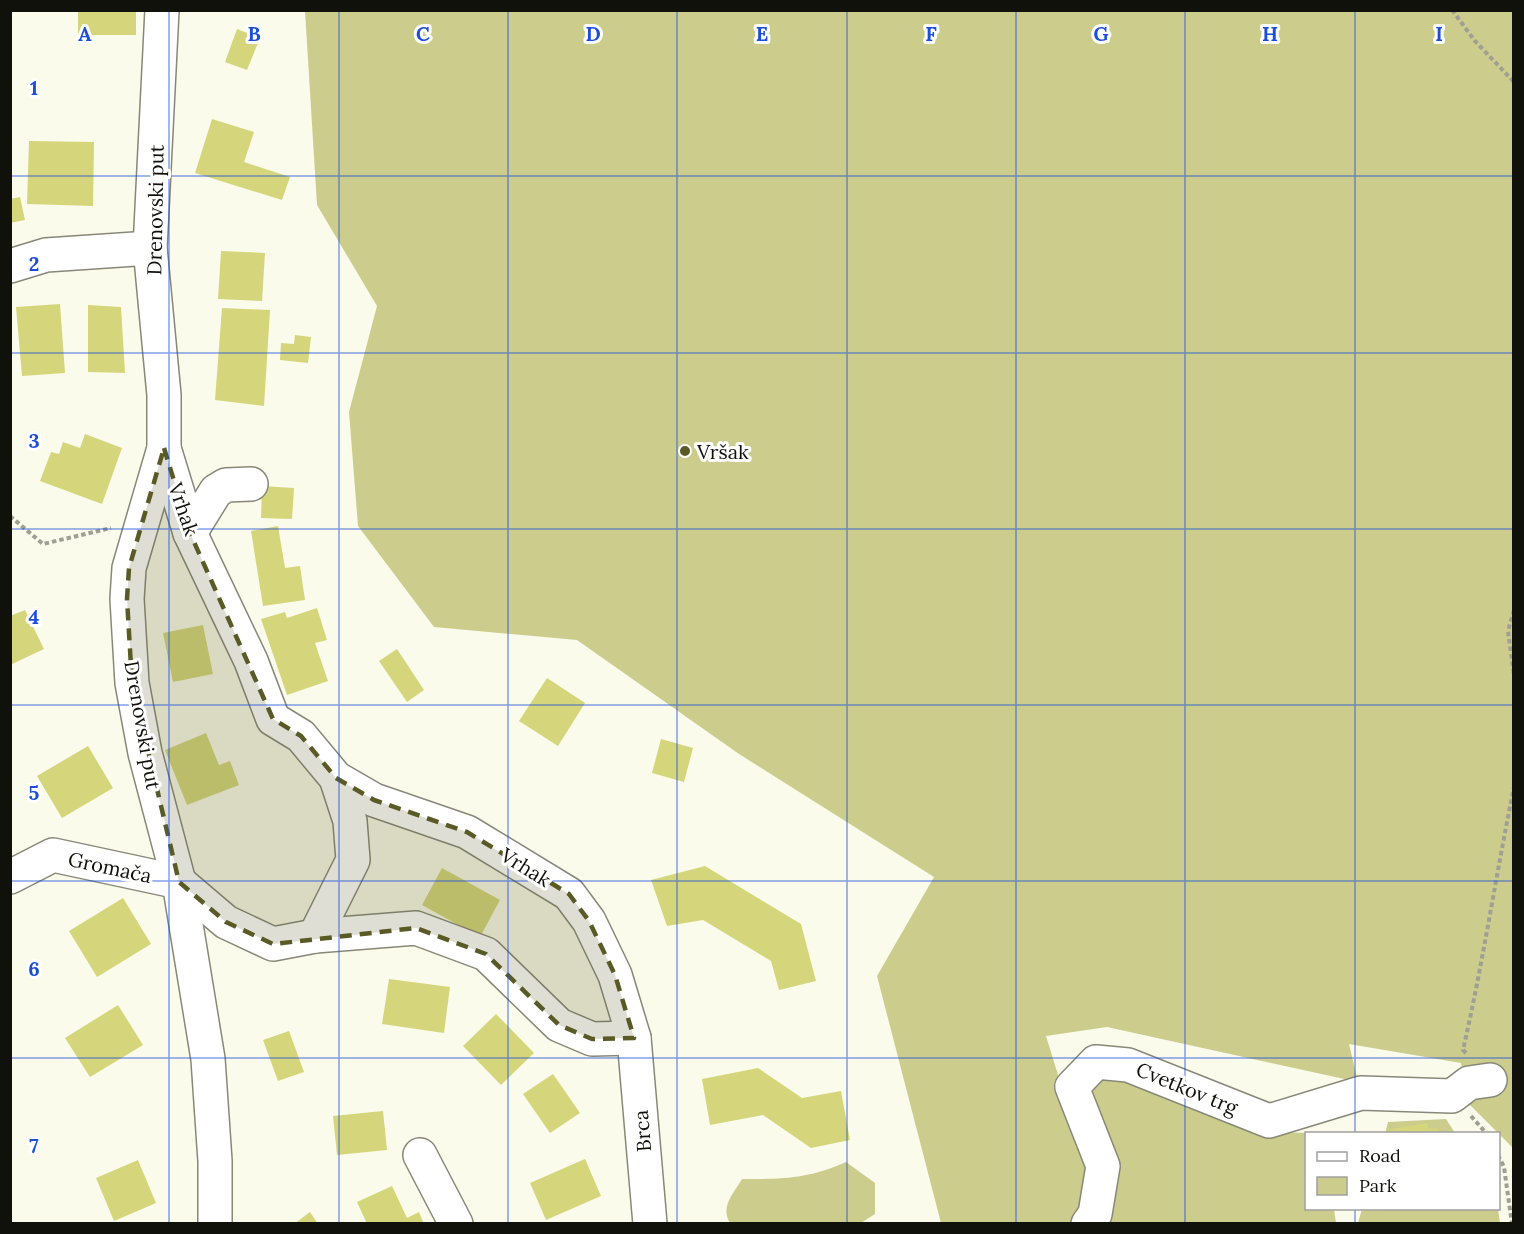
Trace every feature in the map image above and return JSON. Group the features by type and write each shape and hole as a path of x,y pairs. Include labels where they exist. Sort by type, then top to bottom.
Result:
{"street":[{"name":"Drenovski put","path":"162,10 150,248 164,395 164,448 129,568 127,599 132,683 145,753 179,882 208,1059 215,1161 214,1224"},
{"path":"10,266 46,255 150,248"},
{"name":"Vrhak","path":"164,448 190,533 251,661 273,719 301,736 336,778 374,800 467,832 569,894 589,921 615,975 634,1038"},
{"path":"190,533 216,491 226,485 251,484"},
{"name":"Vrhak","path":"315,936 353,860 350,820 336,778"},
{"name":"Gromača","path":"10,877 53,855 179,882"},
{"path":"179,882 226,922 273,944 315,936 416,928 486,954 559,1025 592,1039 634,1038"},
{"name":"Brca","path":"634,1038 650,1224"},
{"name":"Cvetkov trg","path":"1088,1224 1095,1214 1103,1166 1072,1087 1096,1062 1128,1065 1269,1121 1360,1093 1452,1096 1469,1083 1490,1080"},
{"path":"420,1155 456,1224"}],"path":[{"path":"1452,10 1475,41 1514,82"},
{"path":"10,516 43,544 142,520"},
{"path":"1514,610 1508,631 1514,675"},
{"path":"1490,1080 1463,1050 1484,960 1496,872 1514,786"},
{"path":"1500,1159 1504,1167 1512,1224"}],"highlighted area":[{"path":"164,448 190,533 273,719 301,736 336,778 374,800 467,832 569,894 589,921 615,975 634,1038 592,1039 559,1025 486,954 416,928 273,944 226,922 179,882 132,683 127,599 129,568"}],"green space":[{"path":"305,11 1513,11 1513,1148 1500,1135 1500,1132 1497,1132 1467,1102 1461,1063 1349,1044 1358,1082 1107,1027 1046,1036 1063,1091 1094,1173 1074,1223 941,1223 877,976 934,877 739,754 577,640 434,627 358,526 349,412 377,306 317,205"},
{"path":"1103,1071 1262,1132 1305,1133 1305,1210 1334,1210 1336,1223 1099,1223 1082,1093"},
{"path":"1446,1119 1454,1132 1386,1132 1388,1122"},
{"path":"846,1162 875,1183 875,1214 861,1223 730,1223 727,1217 727,1206 742,1179 795,1177 819,1172"},
{"path":"1362,1210 1498,1210 1500,1223 1358,1223"}],"building":[{"path":"78,10 136,10 136,35 78,35"},
{"path":"237,29 260,38 247,70 225,62"},
{"path":"212,119 254,132 244,162 290,177 282,200 195,173"},
{"path":"29,141 94,142 93,206 27,204"},
{"path":"20,197 25,220 10,223 10,199"},
{"path":"221,251 265,253 262,301 218,299"},
{"path":"60,304 65,373 22,376 16,307"},
{"path":"88,305 121,307 125,373 88,372"},
{"path":"222,308 270,310 264,406 215,400"},
{"path":"295,335 311,337 308,363 280,360 281,343 294,344"},
{"path":"85,434 122,448 102,504 40,481 51,452 59,454 63,442 80,448"},
{"path":"262,486 294,488 292,519 261,518"},
{"path":"278,526 285,568 300,566 305,600 263,606 251,531"},
{"path":"317,608 327,640 315,643 328,681 287,695 261,619 285,612 287,618"},
{"path":"25,610 44,649 10,665 10,616"},
{"path":"203,625 213,674 173,682 163,633"},
{"path":"397,649 424,690 407,702 379,661"},
{"path":"547,678 585,703 558,746 519,721"},
{"path":"206,733 219,765 230,761 239,785 187,805 165,750"},
{"path":"661,739 693,748 684,782 652,773"},
{"path":"88,746 113,788 62,818 37,776"},
{"path":"705,866 801,924 816,981 779,990 771,961 703,920 667,926 651,880"},
{"path":"442,868 500,900 480,937 422,905"},
{"path":"123,898 151,944 97,977 69,931"},
{"path":"389,979 450,987 444,1033 382,1024"},
{"path":"118,1005 143,1045 90,1077 65,1038"},
{"path":"496,1014 534,1053 501,1085 463,1046"},
{"path":"289,1031 304,1072 278,1081 263,1040"},
{"path":"758,1068 802,1098 841,1091 850,1140 811,1148 763,1115 710,1125 702,1079"},
{"path":"553,1074 580,1113 550,1133 523,1094"},
{"path":"383,1111 387,1150 337,1155 333,1116"},
{"path":"1427,1123 1428,1128 1438,1129 1440,1132 1386,1132 1386,1130"},
{"path":"585,1159 601,1196 546,1220 530,1183"},
{"path":"138,1160 156,1203 114,1221 96,1178"},
{"path":"392,1186 407,1218 419,1212 424,1224 367,1224 357,1202"},
{"path":"310,1212 318,1224 294,1224"}],"place":[{"name":"Vršak","path":"685,451"}]}
